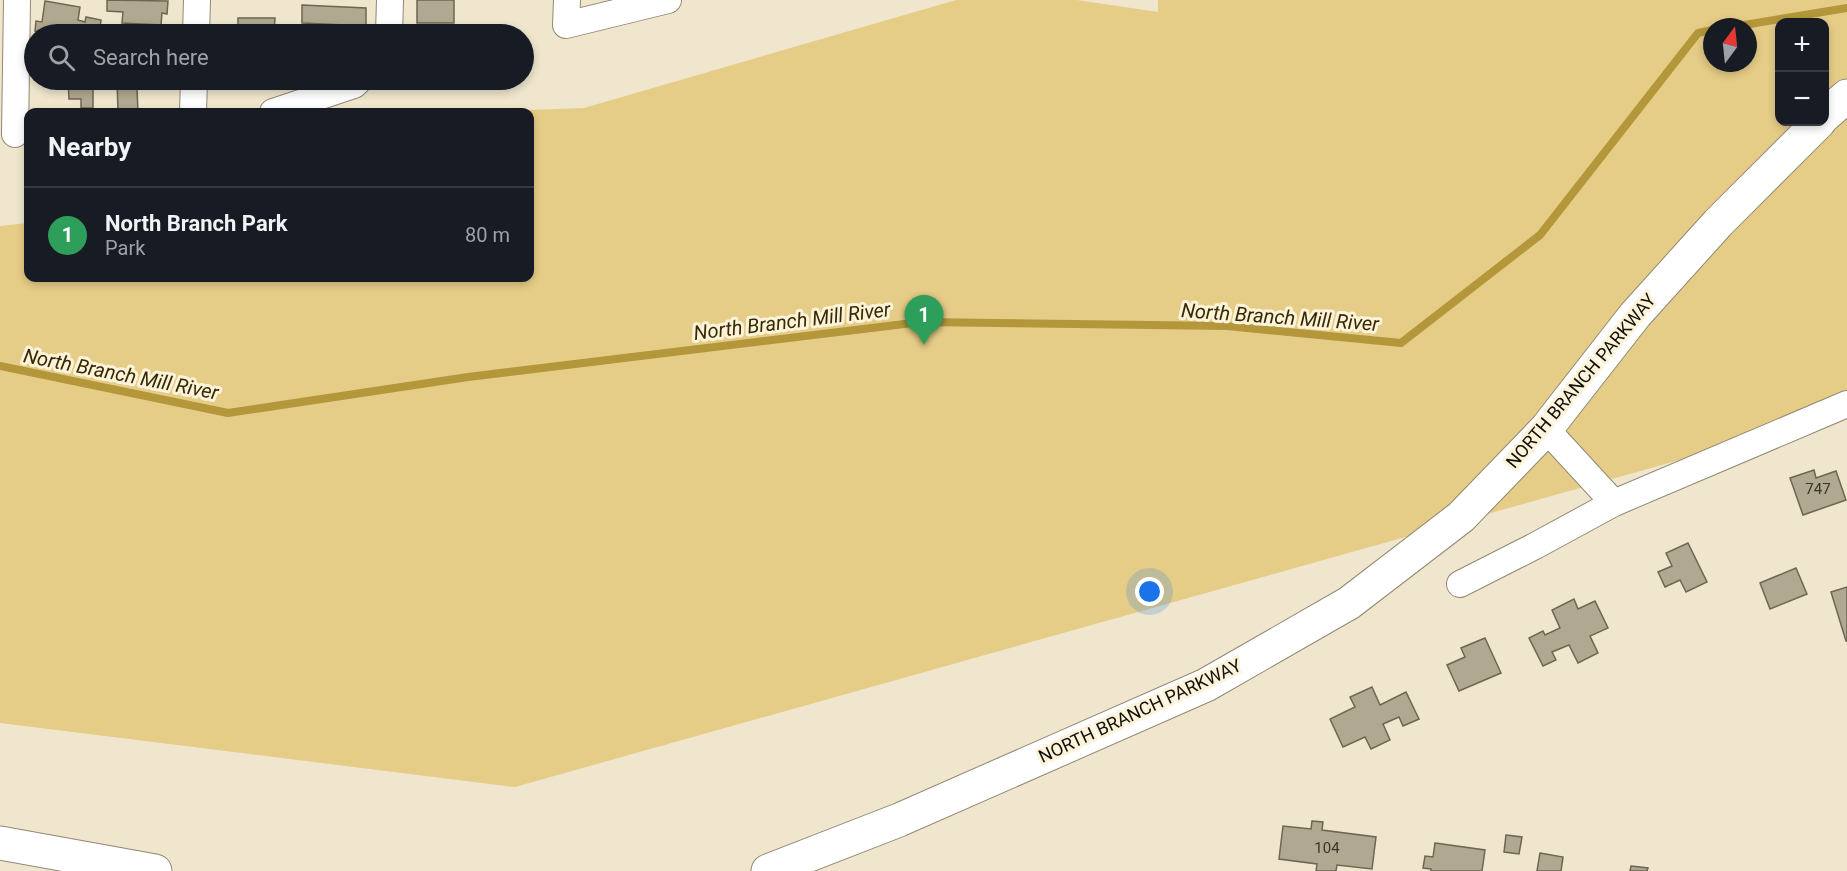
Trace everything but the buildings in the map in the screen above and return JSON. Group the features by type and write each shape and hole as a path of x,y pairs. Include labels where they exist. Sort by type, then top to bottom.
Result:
{"street":[{"path":"15,133 17,0"},
{"path":"196,24 197,0"},
{"path":"389,24 390,0"},
{"path":"567,0 566,25 668,0"},
{"path":"193,108 194,90"},
{"path":"285,108 339,90"},
{"path":"1829,112 1847,96"},
{"name":"NORTH BRANCH PARKWAY","path":"768,871 899,820 1206,684 1335,611 1461,517 1546,429 1635,315 1718,223 1815,126"},
{"path":"1460,584 1614,503 1847,404"},
{"path":"1546,429 1614,503"},
{"path":"0,843 154,871"}],"shaded area":[{"path":"956,0 1077,0 1158,12 1158,0 1847,0 1847,413 515,787 0,723 0,226 24,223 24,282 534,282 534,110 584,108"}],"waterway":[{"name":"North Branch Mill River","path":"1757,23 1847,8"},
{"name":"North Branch Mill River","path":"0,366 228,413 468,377 921,322 1227,326 1401,343 1540,235 1698,33 1703,32"}],"place":[{"name":"North Branch Park","path":"924,345"}]}
